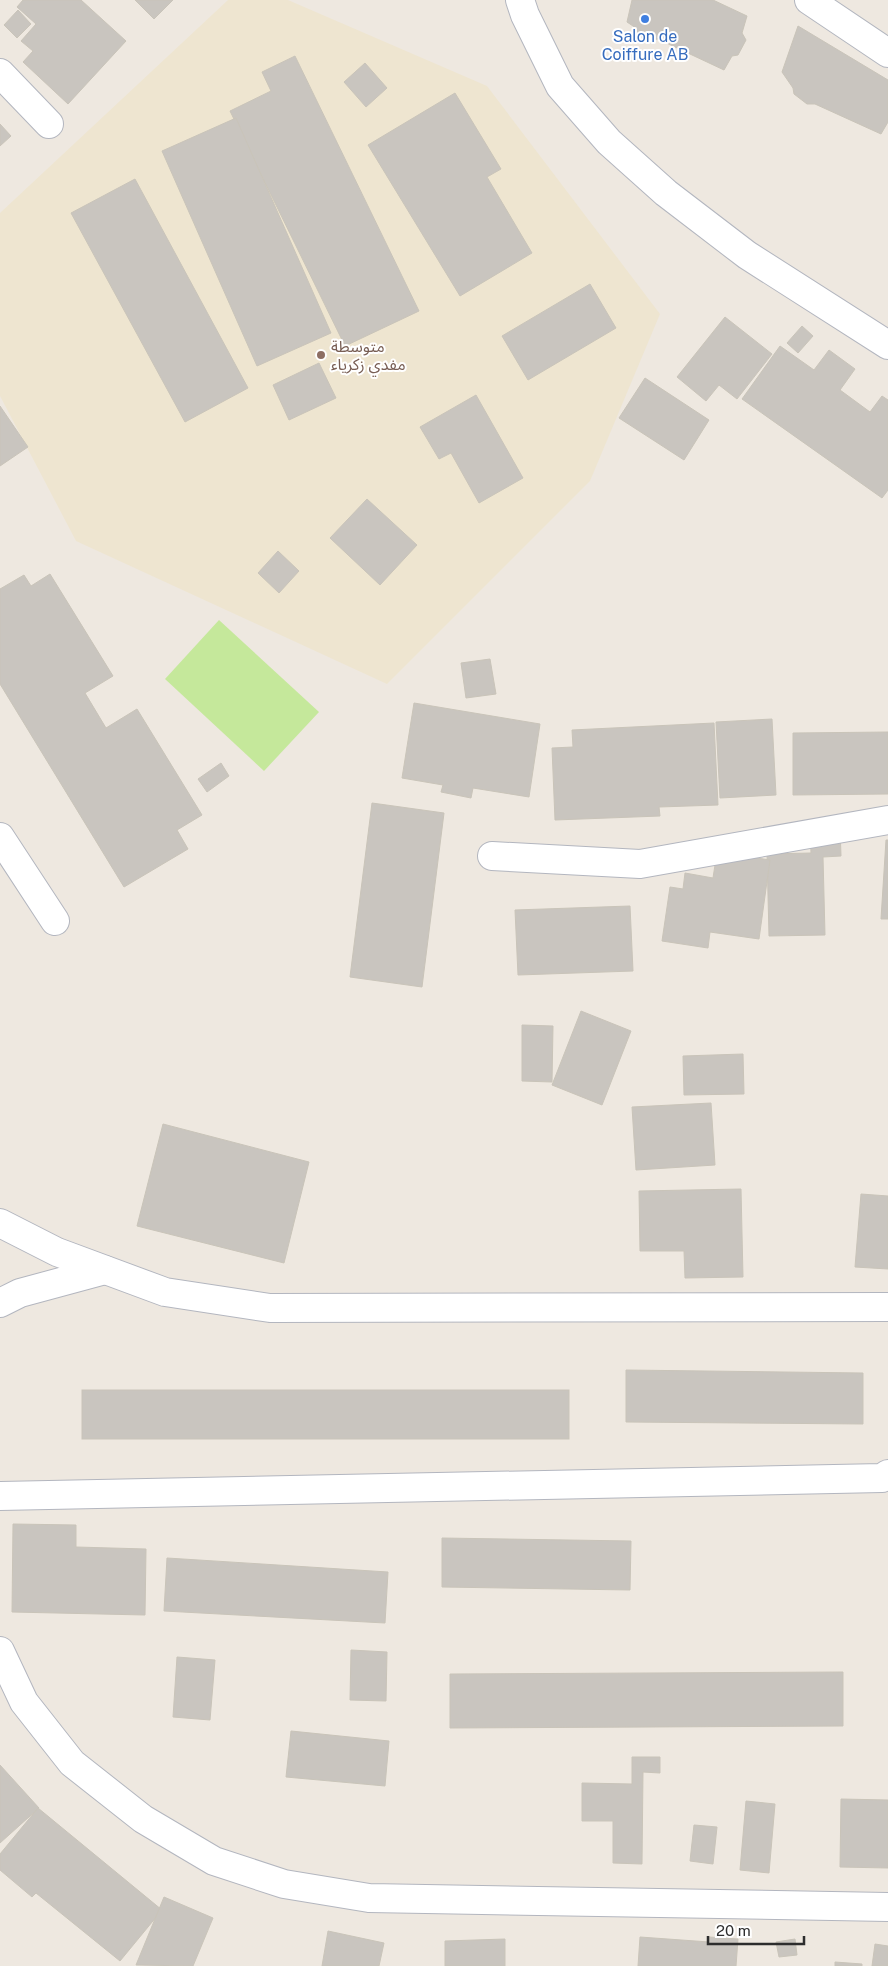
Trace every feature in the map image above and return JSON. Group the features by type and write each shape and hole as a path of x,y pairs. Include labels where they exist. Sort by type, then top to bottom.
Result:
{"street":[{"path":"520,0 525,15 560,86 609,142 666,193 747,255 888,346"},
{"path":"809,0 887,51"},
{"path":"0,73 49,124"},
{"path":"492,856 640,864 888,820"},
{"path":"0,837 55,921"},
{"path":"0,1223 57,1252 165,1292 270,1308 888,1307"},
{"path":"0,1303 20,1293 106,1270"},
{"path":"0,1496 882,1478 888,1474"},
{"path":"0,1651 24,1702 72,1763 143,1819 214,1861 284,1884 369,1898 888,1907"}],"shaded area":[{"name":"متوسطة مفدي زكرياء","path":"228,0 288,0 487,86 660,314 590,481 387,684 76,541 0,396 0,213"}],"green space":[{"path":"219,620 319,712 264,771 165,679"}],"building":[{"path":"23,0 81,0 126,41 68,104 23,62 33,51 21,41 36,24 17,7"},
{"path":"135,0 173,0 154,19"},
{"path":"632,0 713,0 747,16 742,33 746,40 738,55 732,56 724,70 658,39 651,40 636,35 636,28 627,22"},
{"path":"18,10 31,24 17,38 4,25"},
{"path":"798,26 888,80 888,122 881,134 815,104 807,104 794,94 793,88 782,72"},
{"path":"295,56 419,311 345,346 230,111 271,91 262,72"},
{"path":"365,63 387,88 366,107 344,82"},
{"path":"455,93 501,169 487,177 532,253 460,296 368,145"},
{"path":"236,118 331,333 257,366 162,151"},
{"path":"0,124 11,136 0,146"},
{"path":"135,179 248,388 185,422 71,213"},
{"path":"590,284 616,328 528,380 502,336"},
{"path":"725,317 772,354 737,399 719,385 706,401 677,377"},
{"path":"802,326 813,336 798,353 787,343"},
{"path":"780,346 814,370 829,350 855,369 840,390 870,412 882,396 888,400 888,490 882,498 742,399"},
{"path":"319,363 336,398 289,420 273,385"},
{"path":"645,378 709,420 684,460 619,418"},
{"path":"476,395 523,478 479,503 451,453 439,459 420,427"},
{"path":"0,406 28,447 0,466"},
{"path":"367,499 417,545 380,585 330,538"},
{"path":"278,551 299,571 279,593 258,573"},
{"path":"50,574 113,676 85,693 106,728 137,709 202,815 177,830 188,849 124,887 0,684 0,589 24,575 31,586"},
{"path":"490,659 496,694 466,698 461,663"},
{"path":"414,703 540,724 529,797 473,788 471,798 441,792 443,785 402,778"},
{"path":"772,719 776,795 720,798 716,722"},
{"path":"714,723 718,805 659,807 660,816 555,820 552,748 573,747 572,730"},
{"path":"888,732 888,794 793,795 793,733"},
{"path":"221,763 229,776 207,792 198,779"},
{"path":"372,803 444,813 422,987 350,977"},
{"path":"840,828 841,856 823,857 825,935 769,936 767,854 811,853 810,829"},
{"path":"886,840 888,840 888,919 881,919"},
{"path":"717,852 770,860 759,939 710,932 708,948 662,941 670,887 683,889 685,873 713,878"},
{"path":"630,906 633,971 518,975 515,910"},
{"path":"581,1011 631,1031 602,1105 552,1085"},
{"path":"522,1025 553,1026 552,1082 522,1081"},
{"path":"743,1054 744,1094 684,1095 683,1056"},
{"path":"711,1103 715,1165 636,1170 632,1107"},
{"path":"163,1124 309,1162 284,1263 137,1226"},
{"path":"741,1189 743,1277 685,1278 684,1251 640,1251 639,1191"},
{"path":"861,1194 888,1196 888,1269 855,1267"},
{"path":"626,1370 863,1373 863,1424 626,1422"},
{"path":"82,1390 569,1390 569,1439 82,1439"},
{"path":"13,1524 76,1525 76,1547 146,1549 145,1615 12,1612"},
{"path":"442,1538 631,1541 630,1590 442,1587"},
{"path":"167,1558 388,1572 385,1623 164,1611"},
{"path":"351,1650 387,1652 386,1701 350,1700"},
{"path":"177,1657 215,1660 210,1720 173,1717"},
{"path":"843,1672 843,1726 450,1728 450,1674"},
{"path":"291,1731 389,1741 385,1786 286,1777"},
{"path":"632,1757 660,1757 660,1773 643,1772 642,1864 613,1863 613,1821 582,1821 582,1783 632,1784"},
{"path":"0,1765 39,1808 0,1843"},
{"path":"841,1799 888,1800 888,1868 840,1867"},
{"path":"746,1801 775,1804 769,1873 740,1870"},
{"path":"38,1808 162,1910 120,1961 36,1893 32,1897 0,1870 0,1854"},
{"path":"694,1825 717,1827 713,1864 690,1861"},
{"path":"164,1897 213,1918 193,1966 136,1965"},
{"path":"328,1931 384,1943 379,1966 322,1966"},
{"path":"640,1937 709,1942 709,1937 738,1939 736,1966 638,1966"},
{"path":"505,1939 505,1966 445,1966 445,1941"},
{"path":"795,1939 797,1955 779,1957 776,1942"},
{"path":"875,1944 888,1946 888,1966 872,1966"},
{"path":"835,1962 862,1964 862,1966 835,1966"}],"place":[{"name":"Salon de Coiffure AB","path":"645,19"},
{"name":"متوسطة مفدي زكرياء","path":"321,355"}]}
